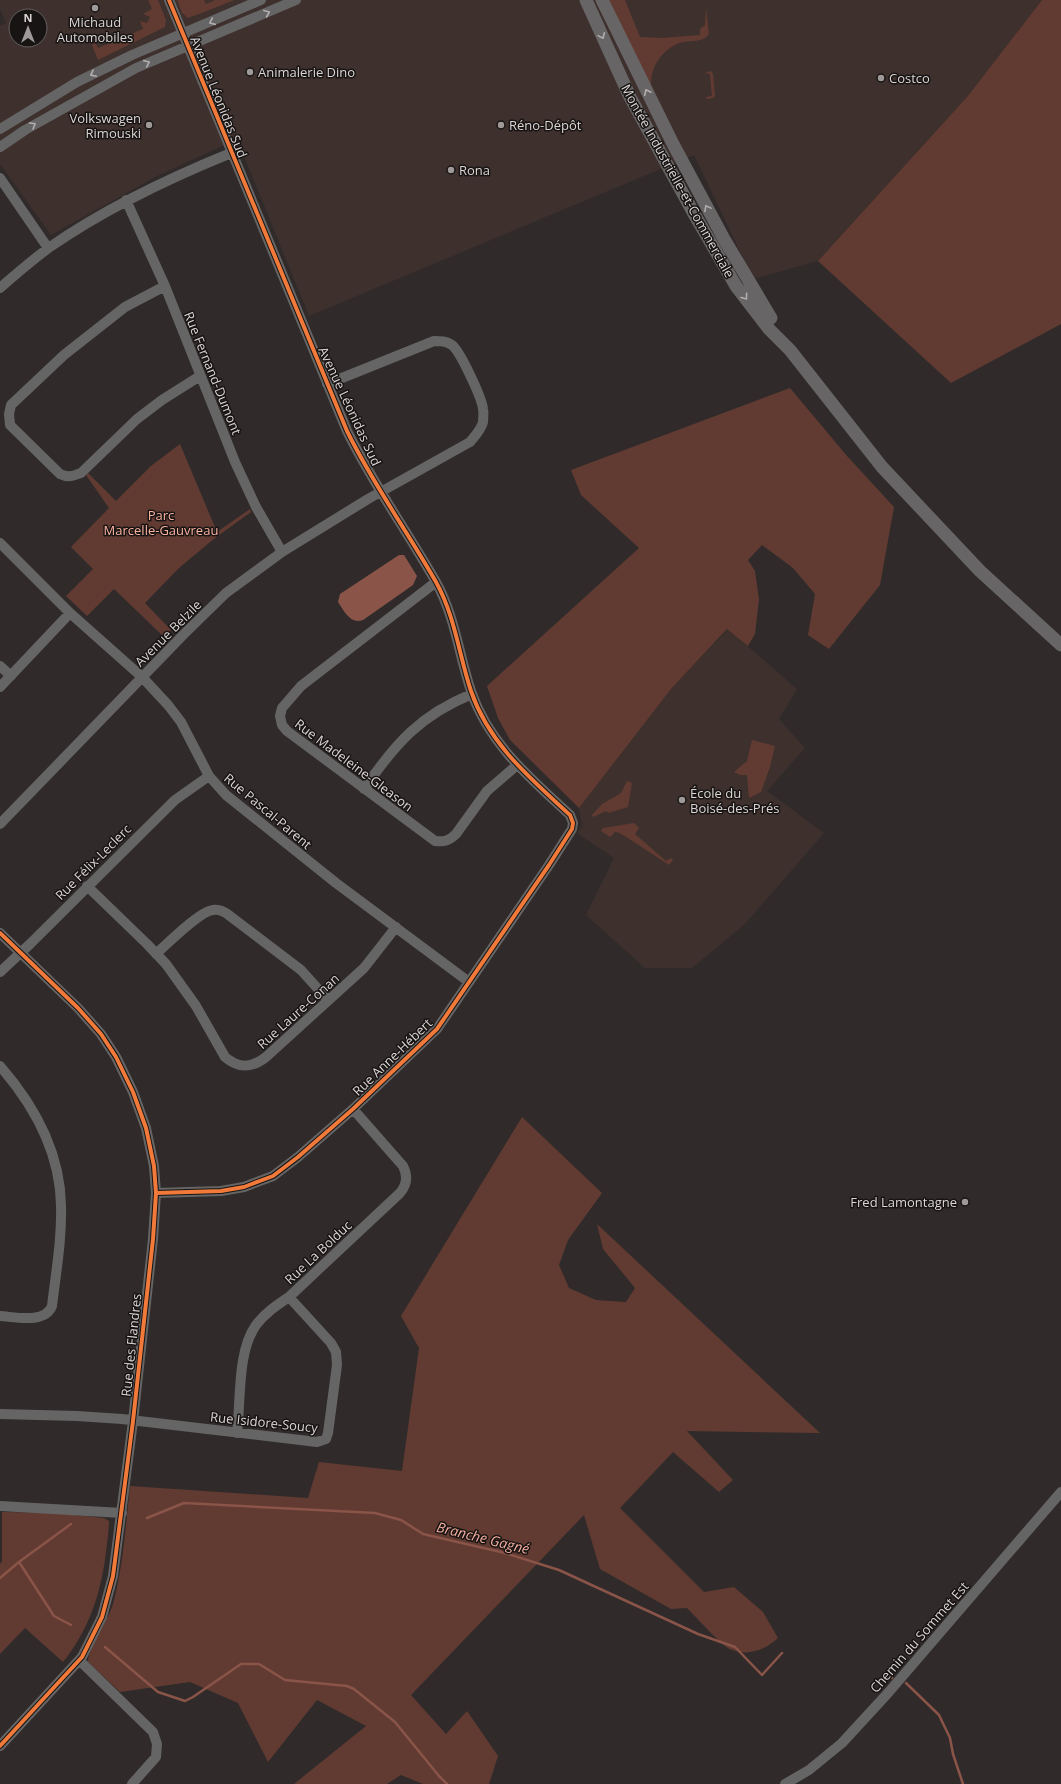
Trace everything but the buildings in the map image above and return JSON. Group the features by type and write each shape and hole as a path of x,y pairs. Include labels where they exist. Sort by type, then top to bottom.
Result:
{"main road":[{"name":"Montée Industrielle-et-Commerciale","path":"586,0 630,97 692,212 736,286 769,329 790,350"},
{"name":"Montée Industrielle-et-Commerciale","path":"602,0 691,178 755,294 790,350 882,467 980,571 1061,645"}],"street":[{"name":"Avenue Léonidas Sud","path":"169,0 231,153 246,185 326,384 360,458 436,582 452,620 472,694 481,716 492,734 516,766 570,815 573,825 569,834"},
{"path":"0,129 77,82 132,55 261,0"},
{"path":"0,147 25,130 136,68 296,0"},
{"path":"0,288 48,248 83,225 126,200 167,180 231,153"},
{"path":"0,178 48,248"},
{"name":"Rue Fernand-Dumont","path":"126,200 165,286 200,376 256,507 282,552"},
{"path":"165,286 125,307 64,355 11,405 9,414 10,425 60,474 65,477 72,476 81,473 137,419 162,400 200,376"},
{"name":"Avenue Belzile","path":"0,824 142,677 226,593 282,552 380,492 470,442 478,433 483,422 483,409 459,354 453,346 444,341 434,341 326,384"},
{"name":"Rue Pascal-Parent","path":"0,543 70,613 142,677 174,713 185,730 209,776 226,796 336,884 396,927 468,982"},
{"name":"Rue Madeleine-Gleason","path":"436,582 301,686 282,708 280,716 282,725 287,732 435,841 443,842 450,840 487,791 516,766"},
{"path":"0,687 70,613"},
{"path":"0,666 11,676"},
{"path":"364,788 399,742 408,733 439,709 472,694"},
{"name":"Rue Félix-Leclerc","path":"0,972 175,800 209,776"},
{"name":"Rue Anne-Hébert","path":"156,1193 228,1190 273,1176 298,1157 353,1109 437,1029 569,834"},
{"name":"Rue Laure-Conan","path":"87,886 156,954 187,992 225,1057 236,1065 250,1066 261,1061 364,968 396,927"},
{"path":"156,954 203,913 208,910 219,910 230,916 301,970 328,1000"},
{"name":"Rue des Flandres","path":"0,933 78,1008 101,1034 116,1057 134,1092 146,1128 154,1166 156,1193 153,1239 122,1513 113,1576 106,1603 102,1617 79,1660 0,1746"},
{"path":"0,1066 26,1099 43,1128 54,1159 61,1205 60,1233 52,1306 50,1311 39,1317 0,1316"},
{"name":"Rue La Bolduc","path":"237,1433 244,1358 249,1338 257,1324 265,1315 289,1296 400,1193 406,1180 403,1166 353,1109"},
{"name":"Rue Isidore-Soucy","path":"0,1414 76,1416 317,1442 323,1440 328,1436 337,1365 336,1352 331,1343 289,1296"},
{"name":"Chemin du Sommet Est","path":"785,1784 809,1770 842,1743 888,1693 1061,1492"},
{"path":"0,1506 122,1513"},
{"path":"79,1660 153,1732 157,1744 156,1757 132,1784"}],"shaded area":[{"path":"0,0 1042,0 967,97 818,261 753,279 694,155 309,316 237,139 155,177 51,235 0,164 0,26 6,23 0,9"},
{"path":"399,555 404,555 417,576 413,585 363,620 355,621 351,619 338,602 340,594"},
{"name":"École du Boisé-des-Prés","path":"728,629 797,689 779,719 805,748 767,791 824,833 745,924 692,968 645,968 586,915 614,858 577,833 582,826 579,808 671,689"}],"green space":[{"path":"148,0 158,0 166,20 165,27 98,60 92,45 95,42 98,48 143,29 140,21 147,23 150,17 143,14 152,9"},
{"path":"177,0 204,0 206,4 215,0 234,0 188,18 182,13"},
{"path":"609,0 625,0 640,37 662,38 700,35 700,29 705,25 706,8 709,34 701,40 676,44 665,52 653,70 651,84 649,85"},
{"path":"1042,0 1061,0 1061,324 951,383 818,261 967,97"},
{"path":"711,71 713,74 715,96 707,99 706,97 712,96 710,74 704,73"},
{"path":"790,388 847,456 894,507 880,585 829,649 808,635 815,594 793,568 762,545 748,560 755,571 759,599 755,634 748,646 727,629 671,689 579,808 510,740 498,718 487,686 639,548 581,495 571,470"},
{"name":"Parc Marcelle-Gauvreau","path":"180,444 217,532 250,509 251,512 215,538 179,568 145,603 171,630 163,636 114,589 87,616 66,596 93,569 71,547 109,508 86,475 88,473 116,501 151,466"},
{"path":"752,740 775,746 770,767 761,792 749,798 747,775 740,775 734,772 747,761"},
{"path":"627,781 632,783 628,807 608,813 606,811 593,817 592,815 602,804 621,793"},
{"path":"634,823 639,828 635,834 666,861 671,858 673,860 669,865 620,833 615,832 610,837 601,831 603,828"},
{"path":"522,1117 602,1193 568,1240 559,1265 569,1288 596,1300 626,1302 635,1288 603,1249 597,1224 820,1433 687,1431 733,1480 719,1492 673,1452 620,1508 704,1592 734,1587 763,1612 778,1638 768,1646 756,1651 743,1652 730,1649 715,1637 687,1608 671,1609 600,1569 584,1515 411,1695 446,1734 467,1711 498,1756 489,1784 423,1784 401,1775 387,1784 294,1784 366,1726 317,1700 268,1762 238,1703 190,1682 120,1692 88,1662 91,1650 113,1604 124,1545 130,1486 308,1498 319,1462 402,1471 419,1348 401,1316"},
{"path":"2,1512 56,1513 104,1518 109,1521 104,1567 97,1596 87,1624 72,1650 63,1662 25,1628 0,1654 0,1564 2,1561"}],"waterway":[{"name":"Branche Gagné","path":"147,1518 184,1503 375,1513 401,1520 423,1534 505,1553 559,1570 698,1634 735,1647 762,1675 782,1653"},
{"name":"Branche Gagné","path":"0,1578 19,1562 71,1524"},
{"path":"19,1562 54,1616 71,1625"},
{"path":"105,1647 158,1692 185,1701 241,1664 259,1664 285,1680 347,1686 354,1689 395,1722 447,1784"},
{"name":"Branche Gagné","path":"883,1679 887,1677 892,1678"},
{"name":"Branche Gagné","path":"906,1683 939,1715 950,1738 953,1754 963,1784"}],"cycle path":[{"path":"156,1193 221,1191 244,1187 273,1176 298,1157 353,1109 437,1029 549,865 572,829 573,823 570,815 512,759 488,728 479,710 471,691 448,608 436,582 379,489 347,431 169,0"},
{"path":"0,933 78,1008 101,1034 116,1057 133,1092 146,1128 154,1166 156,1193 153,1239 133,1421 113,1576 102,1617 82,1657 0,1746"}],"place":[{"name":"Michaud Automobiles","path":"95,8"},
{"name":"Animalerie Dino","path":"250,72"},
{"name":"Costco","path":"881,78"},
{"name":"Volkswagen Rimouski","path":"149,125"},
{"name":"Réno-Dépôt","path":"501,125"},
{"name":"Rona","path":"451,170"},
{"name":"École du Boisé-des-Prés","path":"682,800"},
{"name":"Fred Lamontagne","path":"965,1202"}]}
